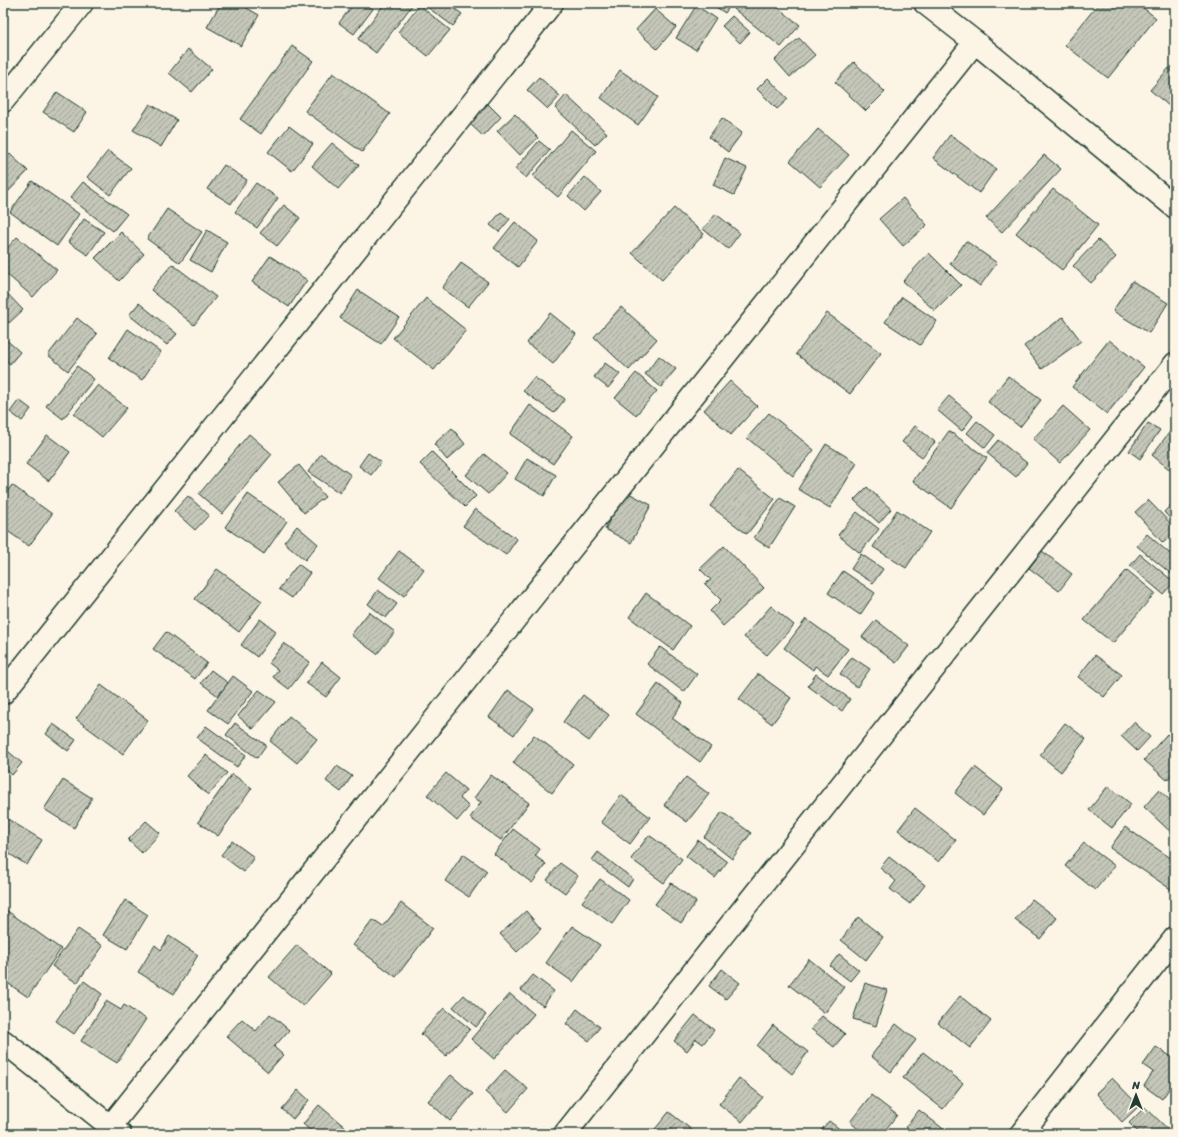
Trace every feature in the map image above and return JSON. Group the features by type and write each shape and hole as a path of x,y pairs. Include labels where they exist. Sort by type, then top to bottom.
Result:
{"street":[{"path":"3,101 82,3"},
{"path":"3,693 552,3"},
{"path":"925,3 976,42 1175,207"},
{"path":"3,1041 115,1130 976,42"},
{"path":"565,1134 1175,364"},
{"path":"1021,1134 1175,938"}],"building":[{"path":"221,3 238,3 259,15 241,46 207,27"},
{"path":"354,3 364,3 373,9 354,34 339,23"},
{"path":"385,3 413,4 376,53 358,39"},
{"path":"447,3 462,14 453,26 423,4"},
{"path":"460,3 470,3 466,7"},
{"path":"710,3 732,3 725,13"},
{"path":"739,3 772,3 800,25 781,47 734,9"},
{"path":"1099,3 1137,3 1156,18 1108,78 1065,45"},
{"path":"419,5 450,30 428,56 398,32"},
{"path":"696,6 716,18 696,50 676,38"},
{"path":"655,9 676,27 657,49 636,30"},
{"path":"732,16 750,32 740,43 722,26"},
{"path":"799,38 815,55 790,77 775,60"},
{"path":"292,46 313,61 261,134 240,119"},
{"path":"188,49 212,69 192,92 169,73"},
{"path":"854,62 885,92 866,111 835,82"},
{"path":"1169,68 1175,73 1175,111 1150,90"},
{"path":"620,70 658,97 638,125 601,98"},
{"path":"333,73 390,114 362,152 305,111"},
{"path":"539,77 560,96 548,109 527,90"},
{"path":"768,78 788,99 777,109 757,89"},
{"path":"57,92 87,112 74,132 43,112"},
{"path":"566,95 607,133 595,145 555,108"},
{"path":"150,104 177,120 161,147 133,130"},
{"path":"488,104 501,117 483,136 469,123"},
{"path":"515,114 538,138 520,155 497,131"},
{"path":"722,118 742,133 728,152 709,137"},
{"path":"289,126 313,144 292,171 268,152"},
{"path":"818,129 849,155 820,187 790,161"},
{"path":"571,130 596,151 558,197 533,176"},
{"path":"950,135 996,169 979,193 933,158"},
{"path":"539,141 550,150 526,178 515,169"},
{"path":"332,143 359,165 338,189 312,166"},
{"path":"108,151 131,168 110,195 87,177"},
{"path":"10,154 28,171 7,193 3,190 3,161"},
{"path":"1044,155 1061,169 1002,232 986,218"},
{"path":"725,158 747,168 734,195 713,185"},
{"path":"224,165 247,180 231,204 207,189"},
{"path":"585,177 601,192 584,211 568,196"},
{"path":"32,181 79,214 57,246 10,212"},
{"path":"83,182 127,214 113,231 70,198"},
{"path":"256,183 278,198 257,228 235,212"},
{"path":"1053,189 1098,225 1062,270 1016,233"},
{"path":"903,198 927,225 903,246 879,219"},
{"path":"284,205 300,218 277,246 260,233"},
{"path":"674,208 704,234 662,280 632,253"},
{"path":"167,209 202,232 180,263 147,239"},
{"path":"501,212 510,219 499,232 490,225"},
{"path":"716,214 740,233 728,249 703,229"},
{"path":"84,219 104,232 88,255 68,242"},
{"path":"515,222 538,241 518,267 494,248"},
{"path":"207,230 227,242 211,272 190,260"},
{"path":"121,232 144,254 119,281 95,258"},
{"path":"17,237 57,270 33,297 3,271 3,253"},
{"path":"1098,240 1116,257 1091,283 1073,266"},
{"path":"966,241 997,263 980,286 950,264"},
{"path":"929,253 961,285 935,311 903,281"},
{"path":"270,256 307,280 289,307 252,282"},
{"path":"461,263 488,282 468,307 442,288"},
{"path":"172,264 216,297 194,325 151,290"},
{"path":"1132,281 1168,303 1149,333 1113,311"},
{"path":"3,289 23,310 9,323 3,316"},
{"path":"358,290 399,317 381,344 340,318"},
{"path":"902,297 937,321 920,345 885,322"},
{"path":"426,298 466,330 434,370 393,338"},
{"path":"139,303 177,334 167,345 129,315"},
{"path":"621,307 657,339 629,370 594,337"},
{"path":"550,313 576,334 553,364 527,343"},
{"path":"827,313 881,353 850,394 796,354"},
{"path":"1063,317 1081,341 1042,369 1024,346"},
{"path":"77,318 97,334 68,371 48,355"},
{"path":"128,329 161,352 142,380 109,358"},
{"path":"3,337 20,352 10,364 3,358"},
{"path":"1109,340 1144,367 1107,414 1072,387"},
{"path":"659,356 676,369 661,387 645,374"},
{"path":"605,363 620,374 608,388 594,377"},
{"path":"77,366 94,379 63,419 46,406"},
{"path":"636,373 657,391 636,415 615,398"},
{"path":"1008,376 1041,400 1020,427 988,402"},
{"path":"534,377 565,399 554,413 523,391"},
{"path":"730,381 757,406 731,435 704,410"},
{"path":"98,385 127,408 102,437 74,414"},
{"path":"949,396 973,416 962,431 937,410"},
{"path":"19,400 31,409 22,421 10,412"},
{"path":"530,405 573,436 553,464 510,434"},
{"path":"1063,406 1090,430 1060,463 1033,439"},
{"path":"769,413 814,450 793,476 747,438"},
{"path":"977,421 995,435 985,448 967,433"},
{"path":"1148,423 1160,430 1140,459 1129,451"},
{"path":"1175,425 1175,474 1152,455"},
{"path":"915,426 935,442 922,457 902,442"},
{"path":"452,428 465,444 447,460 434,444"},
{"path":"949,431 987,458 951,508 913,481"},
{"path":"249,434 272,454 222,514 199,494"},
{"path":"47,435 70,452 49,481 26,464"},
{"path":"998,440 1027,463 1016,477 987,453"},
{"path":"826,444 857,463 830,508 798,489"},
{"path":"432,452 476,496 465,507 420,464"},
{"path":"368,453 381,462 371,475 359,466"},
{"path":"321,454 351,475 340,493 308,472"},
{"path":"484,454 507,473 488,494 466,475"},
{"path":"527,458 556,475 544,496 515,479"},
{"path":"299,465 325,497 304,513 278,482"},
{"path":"738,470 775,499 747,534 710,506"},
{"path":"12,485 52,514 29,546 3,528 3,498"},
{"path":"867,487 891,509 879,523 854,500"},
{"path":"625,491 651,505 631,543 605,529"},
{"path":"248,494 287,521 264,554 225,527"},
{"path":"188,496 209,515 195,530 174,511"},
{"path":"780,498 795,507 769,548 754,538"},
{"path":"1148,500 1175,528 1175,532 1163,543 1135,512"},
{"path":"1175,501 1175,524 1164,512"},
{"path":"475,509 517,539 506,555 463,526"},
{"path":"897,510 930,532 906,568 873,547"},
{"path":"857,512 879,529 860,553 838,535"},
{"path":"297,526 318,544 305,560 284,542"},
{"path":"1147,534 1175,558 1175,577 1137,546"},
{"path":"724,546 764,588 723,626 710,611 721,600 705,584 711,580 700,569"},
{"path":"399,551 424,569 404,596 379,578"},
{"path":"1042,551 1072,574 1059,591 1029,568"},
{"path":"861,554 883,569 873,583 851,569"},
{"path":"1140,554 1174,582 1163,594 1130,566"},
{"path":"298,564 310,573 292,598 279,589"},
{"path":"217,569 262,601 239,632 195,599"},
{"path":"1127,570 1155,593 1113,643 1084,620"},
{"path":"843,571 875,593 860,615 828,593"},
{"path":"378,590 397,604 386,618 368,604"},
{"path":"646,593 690,626 673,650 629,617"},
{"path":"771,606 794,625 767,655 744,637"},
{"path":"369,612 395,632 377,654 351,635"},
{"path":"260,619 276,631 257,657 241,645"},
{"path":"806,619 848,649 828,675 815,666 813,670 784,648"},
{"path":"876,620 909,646 896,663 862,637"},
{"path":"166,632 207,663 195,679 153,649"},
{"path":"284,643 310,662 289,689 273,677 278,670 269,663"},
{"path":"660,647 697,674 684,692 647,664"},
{"path":"1095,655 1122,675 1104,697 1078,677"},
{"path":"852,657 870,669 857,687 840,674"},
{"path":"322,662 341,677 326,697 306,683"},
{"path":"211,670 228,683 218,696 201,683"},
{"path":"758,674 791,698 772,724 739,699"},
{"path":"816,674 850,699 842,711 808,686"},
{"path":"233,676 253,691 228,724 208,710"},
{"path":"658,684 683,703 672,718 711,747 700,762 636,714"},
{"path":"101,685 148,720 123,754 76,719"},
{"path":"259,690 276,702 253,729 238,716"},
{"path":"508,690 534,709 514,735 489,717"},
{"path":"583,695 609,715 589,741 563,722"},
{"path":"289,716 317,739 297,763 270,741"},
{"path":"1134,722 1150,737 1137,751 1121,736"},
{"path":"235,723 266,745 257,758 226,735"},
{"path":"1065,723 1086,739 1061,772 1040,755"},
{"path":"53,724 76,740 68,751 46,734"},
{"path":"206,726 246,755 237,767 197,738"},
{"path":"1167,734 1175,741 1175,771 1167,780 1144,760"},
{"path":"534,735 573,764 552,793 513,763"},
{"path":"3,747 22,763 12,775 3,767"},
{"path":"206,755 227,773 208,795 187,776"},
{"path":"337,766 352,776 341,792 326,781"},
{"path":"975,767 1003,789 983,815 955,793"},
{"path":"446,773 466,790 460,798 469,807 457,821 427,795"},
{"path":"232,774 252,788 218,836 198,822"},
{"path":"491,775 529,803 501,840 470,818 481,802 474,798"},
{"path":"686,777 709,794 687,822 664,805"},
{"path":"63,780 92,798 74,828 44,809"},
{"path":"1108,786 1131,804 1112,828 1089,810"},
{"path":"1159,790 1175,805 1175,836 1144,807"},
{"path":"621,795 650,817 630,844 601,822"},
{"path":"915,808 956,840 939,862 898,830"},
{"path":"722,812 751,833 732,859 704,837"},
{"path":"6,818 42,840 27,865 3,850 3,823"},
{"path":"146,821 160,833 142,853 128,840"},
{"path":"1125,827 1175,861 1175,892 1110,848"},
{"path":"513,829 540,849 535,856 546,864 532,883 494,854"},
{"path":"649,835 682,859 664,883 631,859"},
{"path":"698,840 727,862 715,878 686,856"},
{"path":"232,841 254,857 244,872 221,855"},
{"path":"1084,843 1115,866 1095,890 1065,866"},
{"path":"598,852 633,879 628,887 592,860"},
{"path":"463,854 487,871 469,897 445,881"},
{"path":"889,857 925,885 910,904 890,889 896,881 880,868"},
{"path":"560,863 578,876 565,893 547,880"},
{"path":"600,879 629,900 612,924 582,902"},
{"path":"671,883 696,902 681,923 655,904"},
{"path":"1032,899 1057,918 1040,939 1015,920"},
{"path":"125,900 148,915 127,949 103,935"},
{"path":"401,903 433,928 396,977 353,945 373,920 383,927"},
{"path":"6,910 61,949 28,997 3,980 3,914"},
{"path":"526,911 541,929 517,952 500,934"},
{"path":"858,917 883,937 866,960 841,940"},
{"path":"572,926 600,945 573,982 546,963"},
{"path":"78,929 103,946 77,983 52,966"},
{"path":"169,936 198,955 174,994 138,972 155,945 161,950"},
{"path":"297,945 331,974 303,1006 269,977"},
{"path":"839,954 859,970 850,981 830,966"},
{"path":"809,959 844,987 825,1013 789,985"},
{"path":"722,969 740,983 726,999 709,986"},
{"path":"533,975 554,991 543,1006 521,990"},
{"path":"84,981 102,994 74,1034 56,1021"},
{"path":"865,983 887,990 876,1026 853,1019"},
{"path":"510,994 534,1014 494,1059 471,1039"},
{"path":"464,995 486,1015 476,1027 453,1007"},
{"path":"960,996 991,1021 970,1048 938,1023"},
{"path":"106,1001 121,1010 124,1005 146,1019 117,1063 81,1041"},
{"path":"444,1008 470,1029 446,1056 421,1034"},
{"path":"577,1009 600,1027 589,1041 566,1024"},
{"path":"270,1014 289,1030 274,1047 283,1055 268,1072 226,1036 242,1019 256,1031"},
{"path":"695,1015 714,1030 703,1044 696,1039 687,1051 674,1041"},
{"path":"822,1016 845,1034 834,1047 811,1029"},
{"path":"896,1024 916,1040 891,1072 871,1056"},
{"path":"773,1025 808,1052 792,1074 757,1046"},
{"path":"1156,1047 1175,1059 1175,1080 1162,1099 1144,1086 1153,1072 1143,1065"},
{"path":"923,1052 963,1083 943,1109 903,1078"},
{"path":"505,1070 528,1089 508,1112 485,1092"},
{"path":"451,1075 473,1094 450,1121 428,1101"},
{"path":"739,1078 763,1097 742,1122 719,1104"},
{"path":"1112,1078 1139,1106 1122,1122 1096,1093"},
{"path":"298,1090 309,1100 293,1119 282,1109"},
{"path":"871,1095 897,1115 882,1134 864,1134 850,1122"},
{"path":"319,1105 347,1129 342,1134 314,1134 303,1124"},
{"path":"1145,1107 1173,1134 1140,1134 1129,1123"},
{"path":"919,1110 946,1131 944,1134 914,1134 906,1127"},
{"path":"669,1112 697,1134 651,1134"},
{"path":"829,1121 846,1134 818,1134"}]}
